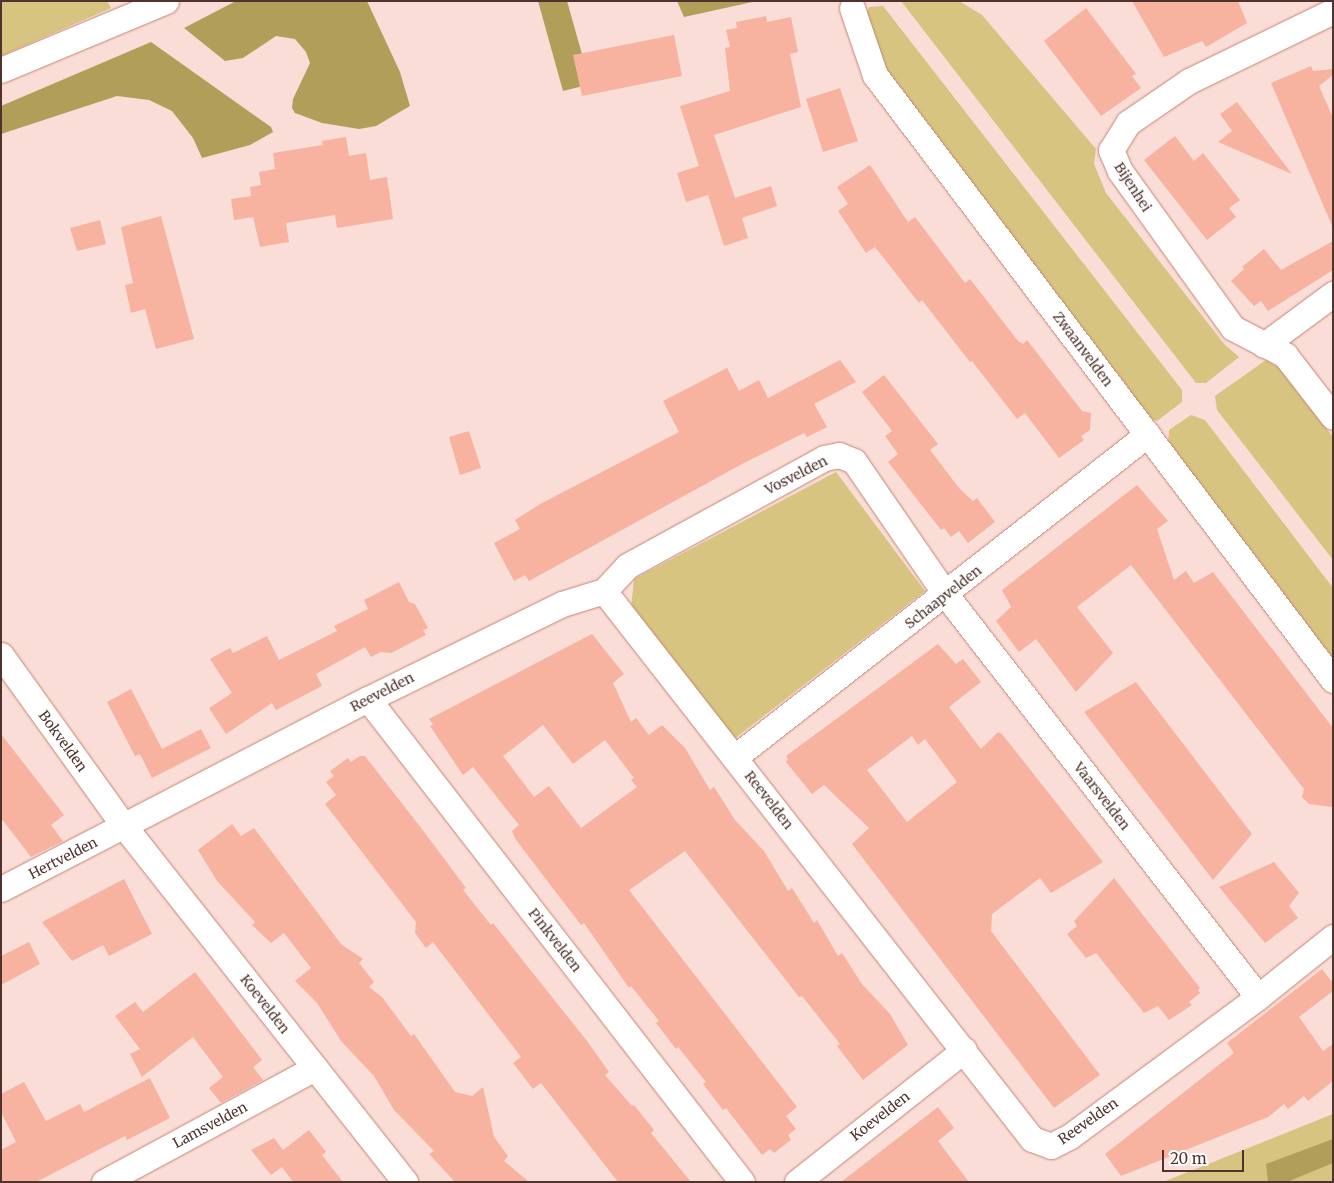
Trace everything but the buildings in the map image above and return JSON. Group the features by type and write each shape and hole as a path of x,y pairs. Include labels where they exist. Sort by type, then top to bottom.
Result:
{"street":[{"path":"1,70 166,1"},
{"name":"Zwaanvelden","path":"852,8 875,75 1333,680"},
{"name":"Bijenhei","path":"1333,11 1190,81 1128,123 1111,150 1120,171 1233,328 1285,355 1333,416"},
{"path":"1264,345 1333,294"},
{"name":"Schaapvelden","path":"735,758 946,595 1148,434"},
{"name":"Vosvelden","path":"604,592 627,566 824,458 839,456 854,461 946,595"},
{"name":"Reevelden","path":"124,826 368,699 562,604 604,592 1032,1139 1051,1146 1069,1137 1258,997 1333,937"},
{"name":"Vaarsvelden","path":"946,595 1258,997"},
{"name":"Bokvelden","path":"1,655 124,826"},
{"name":"Pinkvelden","path":"368,699 742,1182"},
{"name":"Hertvelden","path":"1,889 124,826"},
{"name":"Koevelden","path":"124,826 405,1182"},
{"name":"Koevelden","path":"797,1182 964,1050"},
{"name":"Lamsvelden","path":"104,1182 315,1068"}],"shaded area":[{"path":"1,1 107,1 111,8 1,56"},
{"path":"236,1 367,1 400,72 410,106 376,126 359,129 322,123 295,113 292,108 293,99 310,63 306,52 295,39 276,36 243,58 225,61 184,28"},
{"path":"538,1 567,1 589,79 583,86 563,91"},
{"path":"677,1 757,1 684,17"},
{"path":"901,1 959,1 982,15 1096,149 1094,164 1106,193 1225,345 1239,357 1206,383 1196,383"},
{"path":"883,6 1182,390 1182,402 1157,421 1146,417 884,77 865,16 869,7"},
{"path":"151,42 271,127 273,132 250,145 202,158 193,138 172,111 149,100 117,96 1,134 1,106"},
{"path":"1266,360 1280,369 1333,437 1333,560 1217,410 1215,396"},
{"path":"1191,415 1205,420 1333,588 1333,659 1168,446 1169,430"},
{"path":"836,472 925,591 734,739 631,609 634,579"},
{"path":"1333,1114 1333,1182 1163,1182"},
{"path":"1333,1139 1333,1163 1287,1182 1268,1182 1266,1164"}]}
